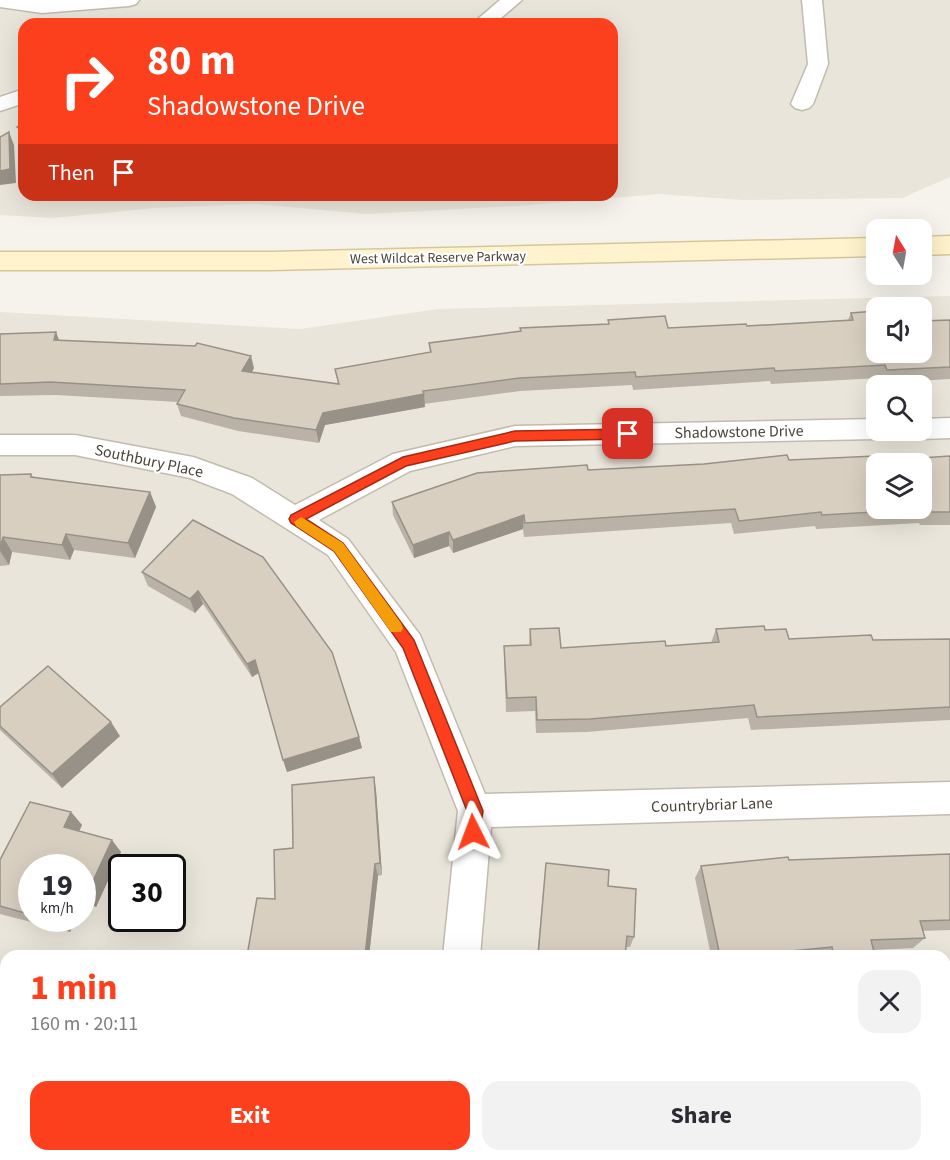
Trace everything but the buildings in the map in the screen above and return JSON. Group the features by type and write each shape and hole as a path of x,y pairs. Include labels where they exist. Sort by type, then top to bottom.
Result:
{"main road":[{"path":"932,246 950,245"},
{"name":"West Wildcat Reserve Parkway","path":"0,261 271,261 866,247"}],"street":[{"path":"0,1 41,16 129,0"},
{"path":"490,18 512,0"},
{"path":"802,104 818,64 812,0"},
{"path":"0,105 18,98"},
{"path":"932,429 950,428"},
{"name":"Shadowstone Drive","path":"295,519 403,462 515,436 866,429"},
{"name":"Southbury Place","path":"0,445 75,445 194,468 242,486 338,547 409,645 475,811 462,950"},
{"name":"Countrybriar Lane","path":"475,811 950,798"}],"shaded area":[{"path":"0,0 950,0 950,177 902,198 743,200 659,194 618,197 618,18 18,18 18,201 576,201 367,214 255,204 155,208 53,218 0,215"},
{"path":"950,296 950,950 0,950 0,312 300,329 438,309 866,298 866,363 932,363 932,297 911,297"}],"slow traffic":[{"path":"301,522 338,547 396,628"}],"route":[{"path":"473,832 475,811 409,645 338,547 295,519 403,462 515,436 628,434"}]}
